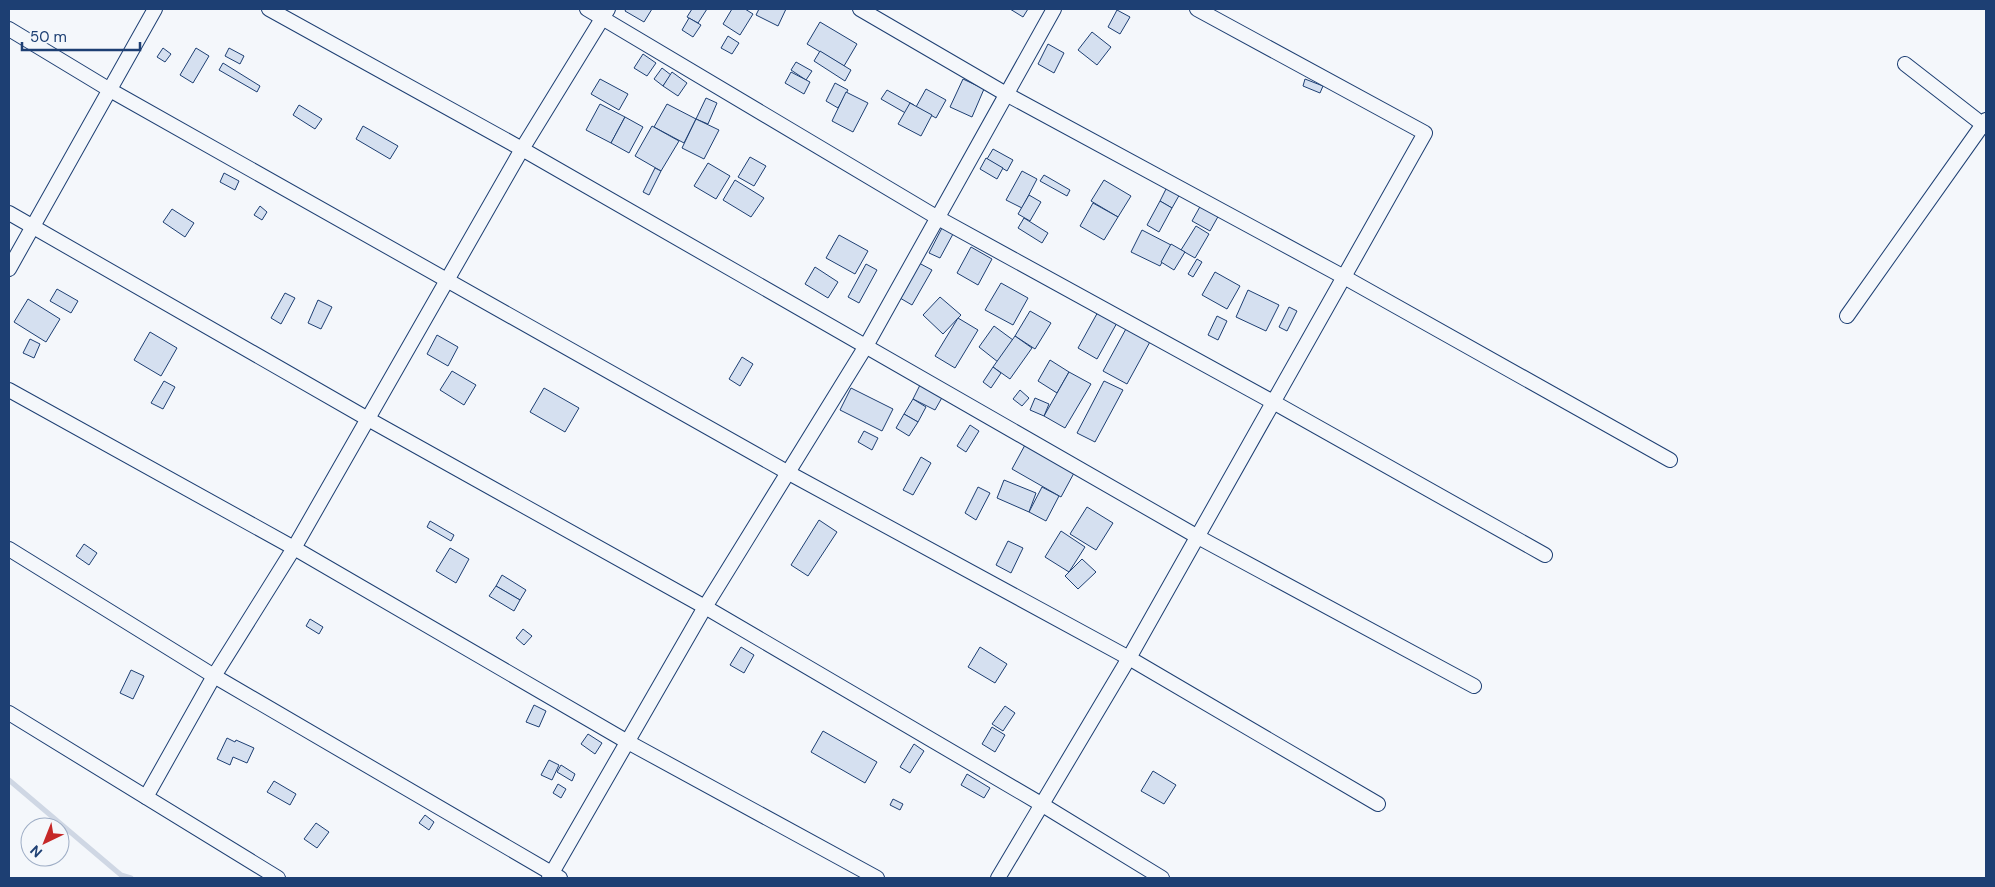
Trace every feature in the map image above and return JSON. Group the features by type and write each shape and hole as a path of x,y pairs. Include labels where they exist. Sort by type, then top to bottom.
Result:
{"street":[{"path":"9,269 155,9"},
{"path":"269,9 522,149 1198,537 1474,686"},
{"path":"587,9 605,13 938,218 1546,555"},
{"path":"860,9 1006,94 1344,277 1670,460"},
{"path":"9,549 214,676 553,877 626,741 704,607 866,346 1054,9"},
{"path":"998,878 1129,658 1425,133 1197,9"},
{"path":"146,797 214,676 294,548 522,149 605,13"},
{"path":"9,29 110,90 787,472 1129,658 1378,804"},
{"path":"1847,316 1985,124 1905,64"},
{"path":"9,213 368,419 704,607 1042,804 1162,878"},
{"path":"9,390 294,548 626,741 877,878"},
{"path":"9,713 278,878"}],"building":[{"path":"626,9 652,9 644,22 625,11"},
{"path":"692,9 707,9 698,23 687,17"},
{"path":"732,9 745,9 753,14 740,35 723,24"},
{"path":"759,9 786,9 778,26 756,15"},
{"path":"1010,9 1028,9 1023,17"},
{"path":"1117,10 1130,17 1120,34 1108,27"},
{"path":"689,18 701,25 693,37 682,30"},
{"path":"820,22 857,44 844,66 807,44"},
{"path":"1092,32 1111,47 1097,65 1078,50"},
{"path":"728,36 739,43 732,54 721,48"},
{"path":"1048,44 1064,53 1054,73 1038,64"},
{"path":"163,48 171,54 165,62 157,57"},
{"path":"196,48 209,56 193,83 180,75"},
{"path":"229,48 244,56 240,64 225,56"},
{"path":"820,51 851,70 845,81 814,61"},
{"path":"643,54 656,63 647,76 634,68"},
{"path":"796,62 812,71 806,80 791,70"},
{"path":"223,63 260,86 257,92 219,70"},
{"path":"662,68 671,75 663,86 654,79"},
{"path":"672,72 687,83 678,96 663,86"},
{"path":"791,72 810,82 804,94 785,83"},
{"path":"600,79 628,94 619,110 591,94"},
{"path":"963,79 984,89 972,117 950,107"},
{"path":"1305,79 1323,86 1320,93 1303,86"},
{"path":"835,83 848,90 838,108 826,101"},
{"path":"926,89 946,100 936,118 916,107"},
{"path":"887,90 914,105 909,115 881,99"},
{"path":"846,92 868,103 853,132 832,121"},
{"path":"706,98 717,103 708,124 696,119"},
{"path":"910,103 932,115 921,136 898,124"},
{"path":"600,104 625,117 611,143 586,130"},
{"path":"667,104 696,119 684,143 654,127"},
{"path":"299,105 322,119 315,129 293,115"},
{"path":"625,117 643,127 629,153 611,143"},
{"path":"696,119 719,130 704,159 682,148"},
{"path":"363,126 398,146 390,159 356,139"},
{"path":"652,126 679,141 661,171 635,156"},
{"path":"993,149 1013,160 1007,171 987,159"},
{"path":"750,157 766,166 754,186 738,177"},
{"path":"986,158 1003,168 997,179 980,169"},
{"path":"708,163 730,176 716,199 694,186"},
{"path":"655,168 661,171 649,195 643,192"},
{"path":"1022,171 1037,179 1022,208 1006,200"},
{"path":"224,173 239,181 235,190 220,182"},
{"path":"1044,175 1070,190 1067,196 1040,181"},
{"path":"735,180 764,198 751,217 723,200"},
{"path":"1104,180 1131,196 1118,217 1091,201"},
{"path":"1168,185 1181,192 1172,208 1160,201"},
{"path":"1029,195 1041,202 1030,221 1018,214"},
{"path":"1160,201 1172,208 1159,232 1147,225"},
{"path":"1093,203 1118,217 1104,240 1080,226"},
{"path":"1202,203 1220,213 1210,231 1192,221"},
{"path":"260,206 267,212 262,220 254,215"},
{"path":"172,209 194,223 185,237 163,222"},
{"path":"1024,218 1048,233 1042,243 1018,228"},
{"path":"1196,226 1209,234 1195,258 1181,250"},
{"path":"942,228 953,234 940,258 929,253"},
{"path":"1142,230 1171,245 1160,266 1131,252"},
{"path":"839,235 868,251 855,274 826,258"},
{"path":"1171,244 1185,252 1174,270 1161,262"},
{"path":"971,247 992,259 978,285 957,273"},
{"path":"1197,259 1202,262 1193,277 1188,274"},
{"path":"919,263 932,270 912,305 900,298"},
{"path":"866,264 877,270 859,303 848,297"},
{"path":"815,267 838,282 828,298 805,284"},
{"path":"1215,272 1240,286 1227,309 1202,295"},
{"path":"1001,283 1028,298 1013,325 985,310"},
{"path":"57,289 78,301 71,313 50,301"},
{"path":"1248,290 1279,305 1266,331 1236,317"},
{"path":"285,293 295,298 281,324 271,318"},
{"path":"940,297 961,315 943,334 923,315"},
{"path":"28,299 60,319 46,342 14,322"},
{"path":"318,300 332,307 321,329 308,323"},
{"path":"1289,307 1297,311 1287,331 1279,327"},
{"path":"1099,310 1118,321 1097,359 1078,348"},
{"path":"1030,311 1051,323 1035,349 1015,336"},
{"path":"1217,316 1227,321 1218,340 1208,335"},
{"path":"958,318 978,330 955,368 935,356"},
{"path":"994,326 1013,340 998,362 979,347"},
{"path":"1127,327 1151,340 1127,384 1103,371"},
{"path":"150,332 177,348 161,376 134,360"},
{"path":"437,335 458,347 448,366 427,354"},
{"path":"1015,336 1032,348 1010,379 993,367"},
{"path":"30,339 40,344 34,358 23,353"},
{"path":"742,357 753,364 740,386 729,379"},
{"path":"1050,360 1069,372 1057,393 1038,381"},
{"path":"993,367 1001,373 991,388 983,382"},
{"path":"452,371 476,385 464,405 440,390"},
{"path":"1069,372 1091,384 1065,428 1044,416"},
{"path":"164,381 175,387 163,409 151,403"},
{"path":"1104,381 1123,390 1095,442 1077,433"},
{"path":"921,383 944,394 935,410 913,399"},
{"path":"544,388 579,408 565,432 530,412"},
{"path":"851,388 893,409 882,431 840,410"},
{"path":"1020,390 1029,398 1022,406 1013,399"},
{"path":"1035,398 1049,404 1044,416 1030,410"},
{"path":"913,399 926,407 918,422 904,414"},
{"path":"904,414 918,422 909,436 896,428"},
{"path":"970,425 979,431 966,452 957,446"},
{"path":"864,431 878,438 872,450 858,442"},
{"path":"1025,445 1074,473 1061,497 1012,469"},
{"path":"921,457 931,463 913,495 903,490"},
{"path":"1004,480 1036,493 1029,512 997,498"},
{"path":"978,487 990,493 976,520 965,513"},
{"path":"1042,487 1059,496 1046,521 1029,512"},
{"path":"1087,507 1113,523 1096,550 1070,534"},
{"path":"819,520 837,532 808,576 791,565"},
{"path":"430,521 454,535 451,541 427,527"},
{"path":"1061,531 1085,547 1069,572 1045,557"},
{"path":"1008,541 1023,548 1011,573 996,565"},
{"path":"84,544 97,553 89,565 76,556"},
{"path":"450,548 469,559 456,583 436,571"},
{"path":"1082,559 1096,572 1078,589 1065,576"},
{"path":"502,575 526,590 520,600 496,586"},
{"path":"496,586 520,600 514,611 489,596"},
{"path":"310,619 323,627 319,634 306,626"},
{"path":"523,629 532,636 524,645 516,638"},
{"path":"741,647 754,655 744,673 730,665"},
{"path":"980,647 1007,664 995,683 968,667"},
{"path":"131,670 144,676 133,699 120,693"},
{"path":"534,705 546,711 539,727 526,722"},
{"path":"1005,706 1015,713 1003,731 992,724"},
{"path":"992,727 1005,735 995,752 982,744"},
{"path":"823,731 877,762 865,783 811,752"},
{"path":"588,734 602,743 595,754 581,744"},
{"path":"227,738 254,748 247,763 233,757 230,765 217,759"},
{"path":"914,744 924,751 910,773 900,767"},
{"path":"549,760 559,765 552,780 541,775"},
{"path":"561,765 575,774 572,781 557,772"},
{"path":"1153,771 1176,785 1164,804 1141,791"},
{"path":"967,774 990,788 984,798 961,785"},
{"path":"274,781 296,794 290,805 267,792"},
{"path":"558,784 566,789 561,798 553,793"},
{"path":"893,799 903,804 900,810 890,805"},
{"path":"425,815 434,822 429,830 419,823"},
{"path":"316,823 329,832 317,848 304,839"}],"waterway":[{"path":"9,780 121,875 131,878"}]}
